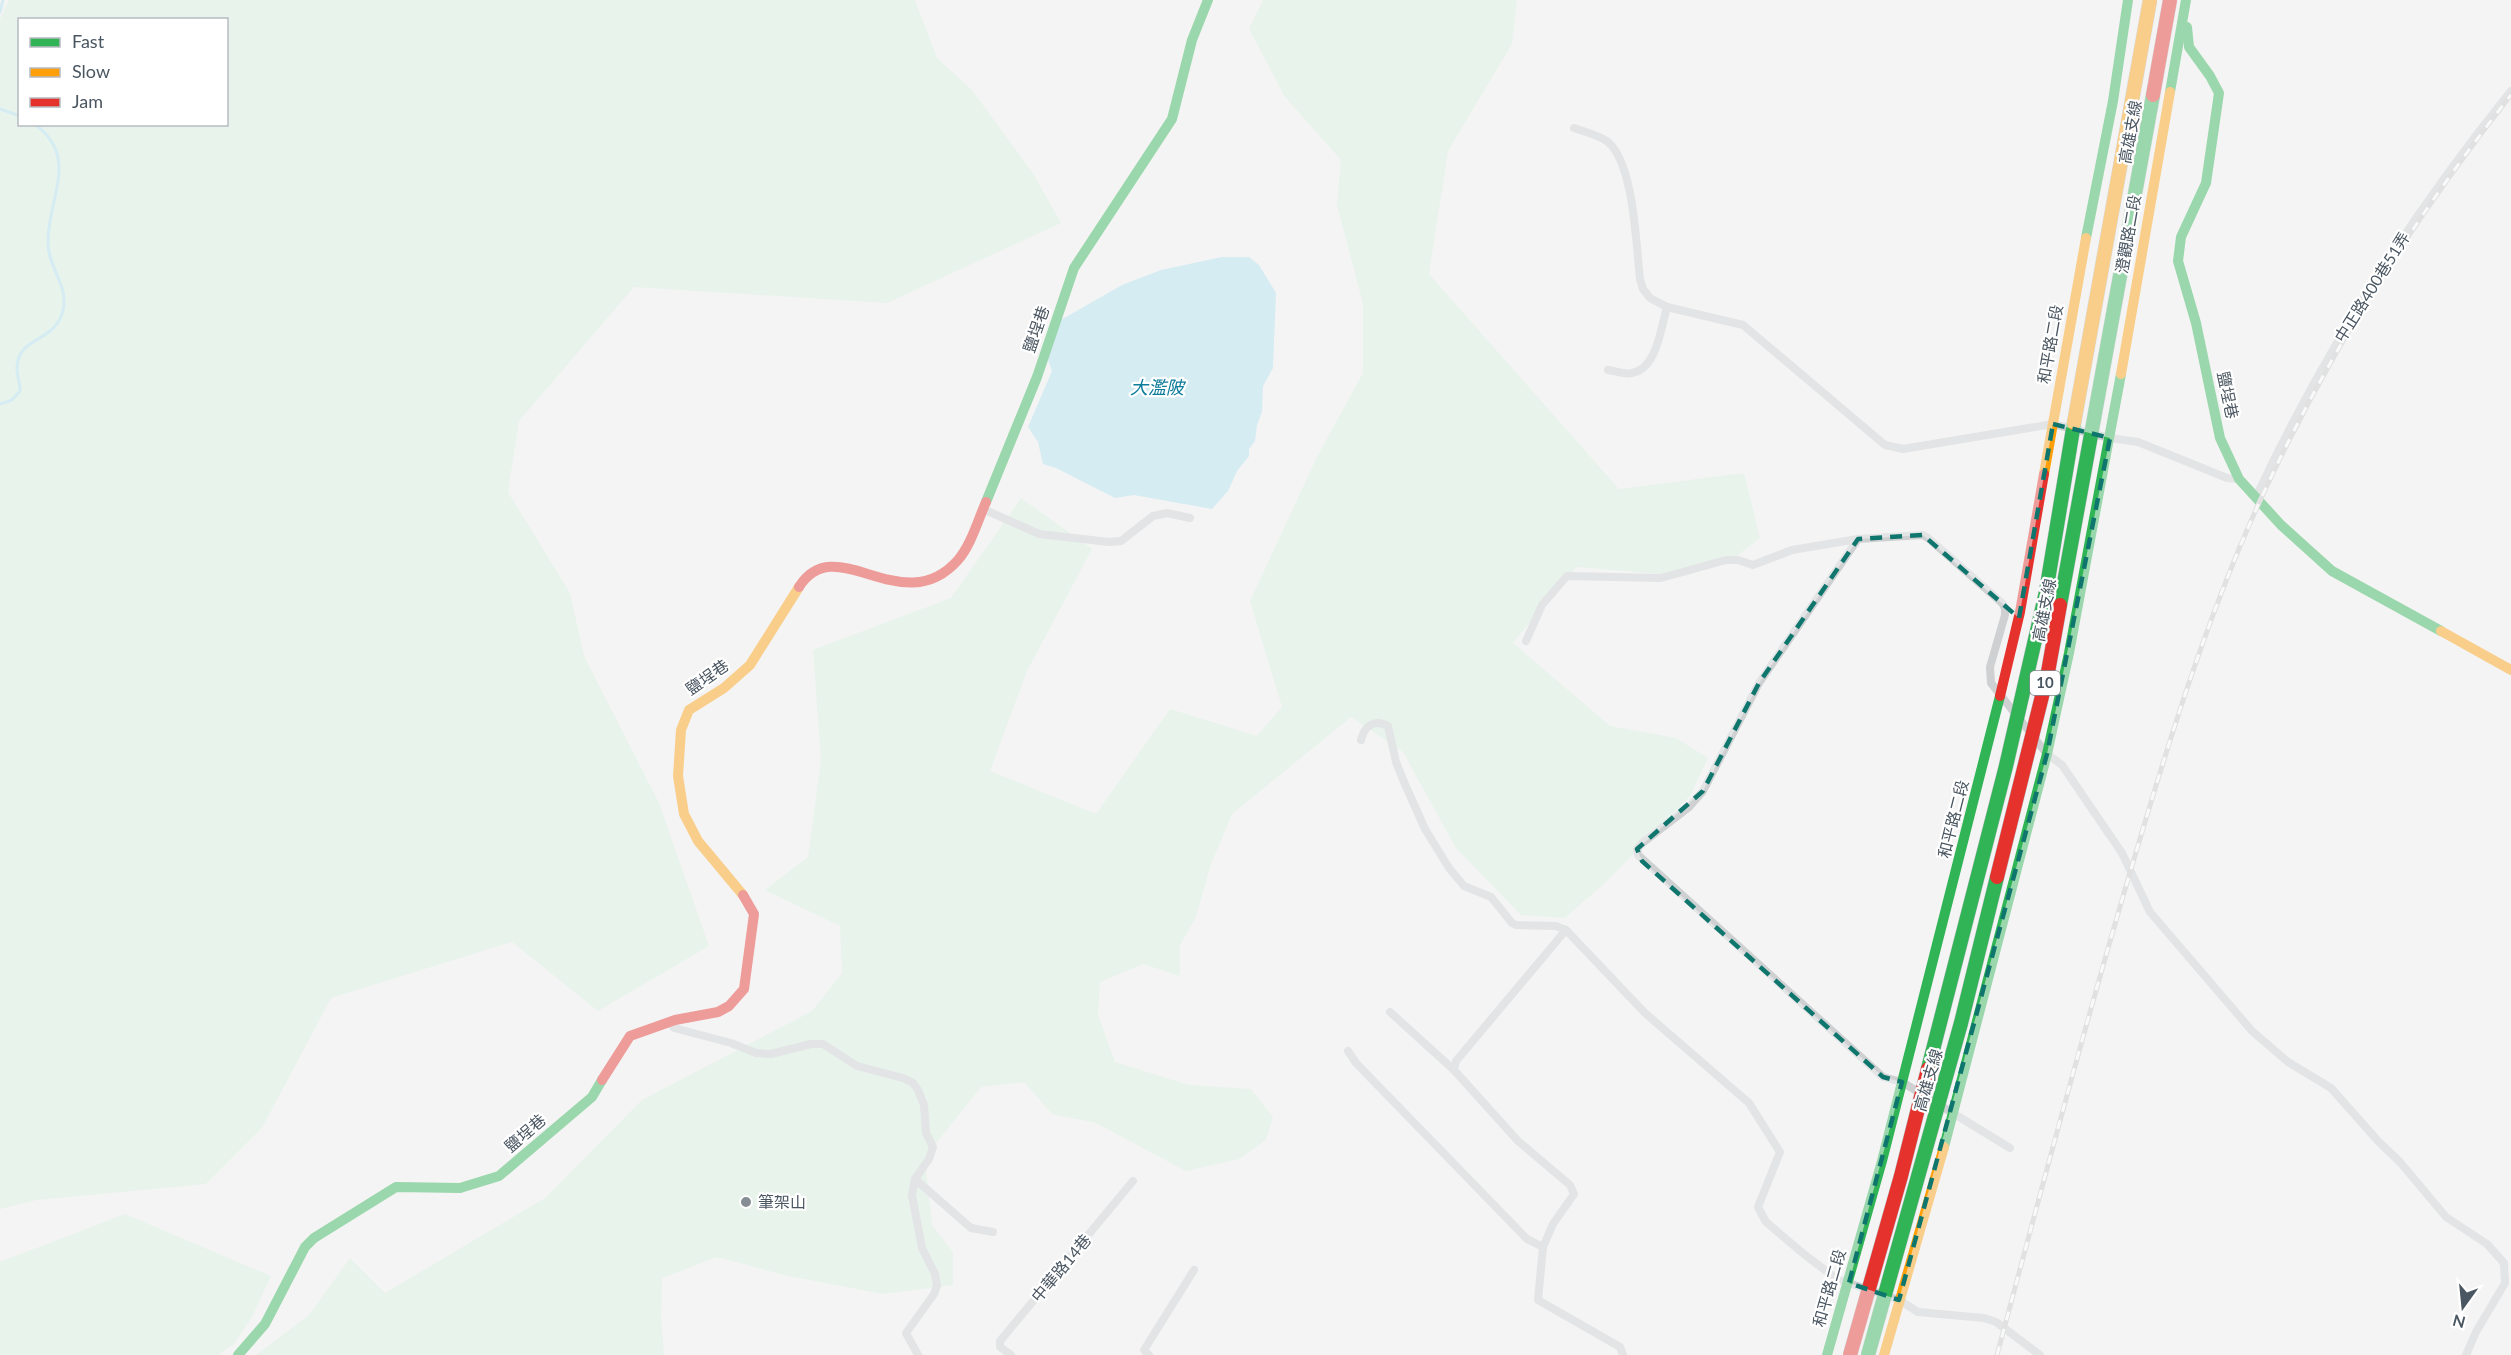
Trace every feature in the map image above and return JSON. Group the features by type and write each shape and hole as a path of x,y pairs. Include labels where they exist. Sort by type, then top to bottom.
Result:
{"main road":[{"name":"鹽埕巷","path":"238,1355 265,1324 297,1261 314,1238 388,1190 405,1187 461,1189 499,1176 592,1097 630,1036 675,1020 718,1012 738,998 747,979 754,921 751,905 698,841 684,814 678,763 681,730 689,710 738,677 750,665 813,568 825,565 853,570 901,585 916,585 930,580 957,561 971,537 1036,377 1074,268 1172,119 1192,40 1208,0"},
{"name":"和平路二段","path":"1827,1355 1902,1082 2020,612 2077,284 2113,101 2128,0"},
{"name":"高雄支線","path":"1850,1355 1904,1165 2006,766 2043,604 2096,293 2150,0"},
{"name":"高雄支線","path":"1868,1355 1961,1023 2048,672 2170,0"},
{"name":"澄觀路二段","path":"2110,438 2186,0"},
{"name":"鹽埕巷","path":"2192,0 2185,39 2188,49 2217,85 2219,93 2206,183 2181,237 2178,261 2196,323 2220,438 2239,479 2281,525 2332,571 2511,670"},
{"path":"1884,1355 1953,1114 2047,754 2069,653 2110,438"}],"street":[{"name":"中正路400巷51弄","path":"2256,497 2337,342 2400,240 2465,148 2511,91"},
{"path":"1574,128 1607,141 1620,157 1627,177 1643,289 1650,297 1667,307 1743,325 1885,445 1894,449 2053,424 2110,438 2138,442 2227,478 2239,479"},
{"path":"1608,370 1630,374 1645,367 1657,345 1667,307"},
{"path":"983,509 1039,534 1109,542 1121,541 1153,516 1167,513 1190,518"},
{"path":"1526,641 1542,605 1567,576 1661,578 1731,559 1753,566 1792,550 1858,539 1923,535 2002,603 2005,615 1990,667 1991,683 2047,754 2062,765 2122,853 2150,912 2252,1031 2288,1062 2337,1094 2378,1141 2400,1162 2446,1217 2499,1255 2504,1263 2505,1283 2476,1332 2466,1355"},
{"path":"1858,539 1759,683 1703,791 1689,807 1638,849 1638,855 1883,1077 1902,1082 2010,1148"},
{"path":"1360,740 1364,729 1369,725 1377,723 1388,726 1396,762 1425,829 1449,868 1464,886 1491,897 1516,925 1556,926 1566,930 1645,1013 1749,1103 1780,1152 1758,1207 1766,1222 1837,1279 1899,1300 1918,1312 1984,1318 1996,1322 2040,1355"},
{"path":"1454,1070 1456,1061 1566,930"},
{"path":"1390,1012 1454,1070 1518,1141 1574,1190 1572,1199 1553,1224 1543,1247 1538,1300 1620,1347 1623,1355"},
{"path":"675,1020 672,1024 674,1028 731,1043 756,1053 771,1054 811,1044 823,1044 857,1066 903,1078 913,1083 922,1099 924,1127 933,1147 929,1159 915,1179 912,1195 922,1248 937,1279 934,1294 906,1333 918,1355"},
{"path":"1348,1051 1356,1063 1527,1239 1543,1247"},
{"path":"915,1179 971,1228 993,1232"},
{"name":"中華路14巷","path":"1011,1355 1000,1347 1000,1341 1133,1181"},
{"path":"1149,1355 1144,1350 1194,1270"}],"highlighted area":[{"path":"2053,424 2110,438 2047,754 1899,1300 1849,1283 1902,1082 1883,1077 1642,861 1637,849 1703,791 1759,683 1858,539 1923,535 2019,618"}],"green space":[{"path":"9,0 915,0 937,58 972,90 1034,175 1061,223 887,303 634,287 519,421 508,492 570,593 584,656 659,803 709,946 598,1011 512,942 331,998 262,1128 206,1184 37,1200 0,1209 0,19"},
{"path":"1263,0 1517,0 1512,44 1448,151 1429,274 1619,489 1744,473 1760,538 1730,561 1685,576 1576,567 1513,643 1610,726 1676,738 1708,758 1690,796 1607,881 1565,918 1521,915 1456,848 1403,752 1351,717 1232,814 1211,864 1196,917 1180,945 1180,976 1143,964 1100,982 1098,1015 1115,1062 1189,1085 1251,1089 1273,1117 1266,1140 1239,1159 1186,1171 1096,1123 1052,1114 1024,1082 981,1087 925,1157 932,1225 953,1252 953,1285 883,1294 788,1276 717,1257 662,1278 661,1318 664,1355 256,1355 309,1315 350,1258 385,1293 545,1198 642,1100 812,1011 842,973 840,926 765,890 808,857 821,761 813,650 951,598 1021,498 1092,549 1027,671 990,771 1096,814 1170,709 1257,736 1282,707 1250,601 1317,457 1363,373 1363,304 1337,205 1341,160 1285,97 1249,29"},
{"path":"125,1214 271,1276 253,1315 234,1344 218,1355 0,1355 0,1262"}],"water":[{"name":"大濫陂","path":"1222,257 1249,257 1259,265 1276,293 1273,368 1263,386 1262,412 1257,425 1255,441 1249,449 1249,456 1237,471 1228,491 1212,509 1134,495 1115,498 1056,468 1043,464 1038,442 1028,427 1052,371 1047,357 1059,321 1122,285 1161,270"}],"waterway":[{"path":"0,12 3,0"},
{"path":"0,109 18,115"},
{"path":"0,404 12,400 20,391 17,368 23,350 53,328 59,321 63,310 63,293 51,260 48,243 59,164 56,150 48,137 36,126"}],"railway":[{"path":"1997,1355 2078,1055 2143,829 2187,688 2238,550 2284,450 2372,292 2439,192 2511,95"}],"traffic: fast":[{"path":"986,502 1037,377 1074,268 1172,119 1192,40 1208,0"},
{"path":"2086,238 2113,101 2128,0"},
{"path":"2170,92 2186,0"},
{"path":"2187,27 2189,47 2219,93 2206,183 2181,237 2178,261 2196,323 2220,438 2239,479 2281,525 2332,571 2441,631"},
{"path":"2060,605 2153,95"},
{"path":"1944,1147 2047,754 2069,653 2121,374"},
{"path":"1928,1069 2006,766 2046,592 2074,423"},
{"path":"1827,1355 1882,1161 2000,696"},
{"path":"1868,1355 1961,1023 1997,877"},
{"path":"238,1355 265,1324 305,1247 314,1238 396,1187 460,1188 499,1176 592,1097 602,1080"}],"traffic: slow":[{"path":"2074,423 2150,0"},
{"path":"2121,374 2170,92"},
{"path":"2044,474 2086,238"},
{"path":"743,895 698,841 684,814 678,776 681,730 689,710 724,688 750,665 799,587"},
{"path":"2441,631 2511,670"},
{"path":"1884,1355 1944,1147"}],"traffic: jam":[{"path":"2153,95 2170,0"},
{"path":"2000,696 2020,612 2044,474"},
{"path":"799,587 814,571 832,567 851,569 893,581 915,582 937,577 963,554 986,502"},
{"path":"1997,877 2048,672 2060,605"},
{"path":"602,1080 630,1036 675,1020 718,1012 729,1006 744,989 754,914 743,895"},
{"path":"1850,1355 1901,1176 1928,1069"}],"place":[{"name":"筆架山","path":"746,1202"}]}
